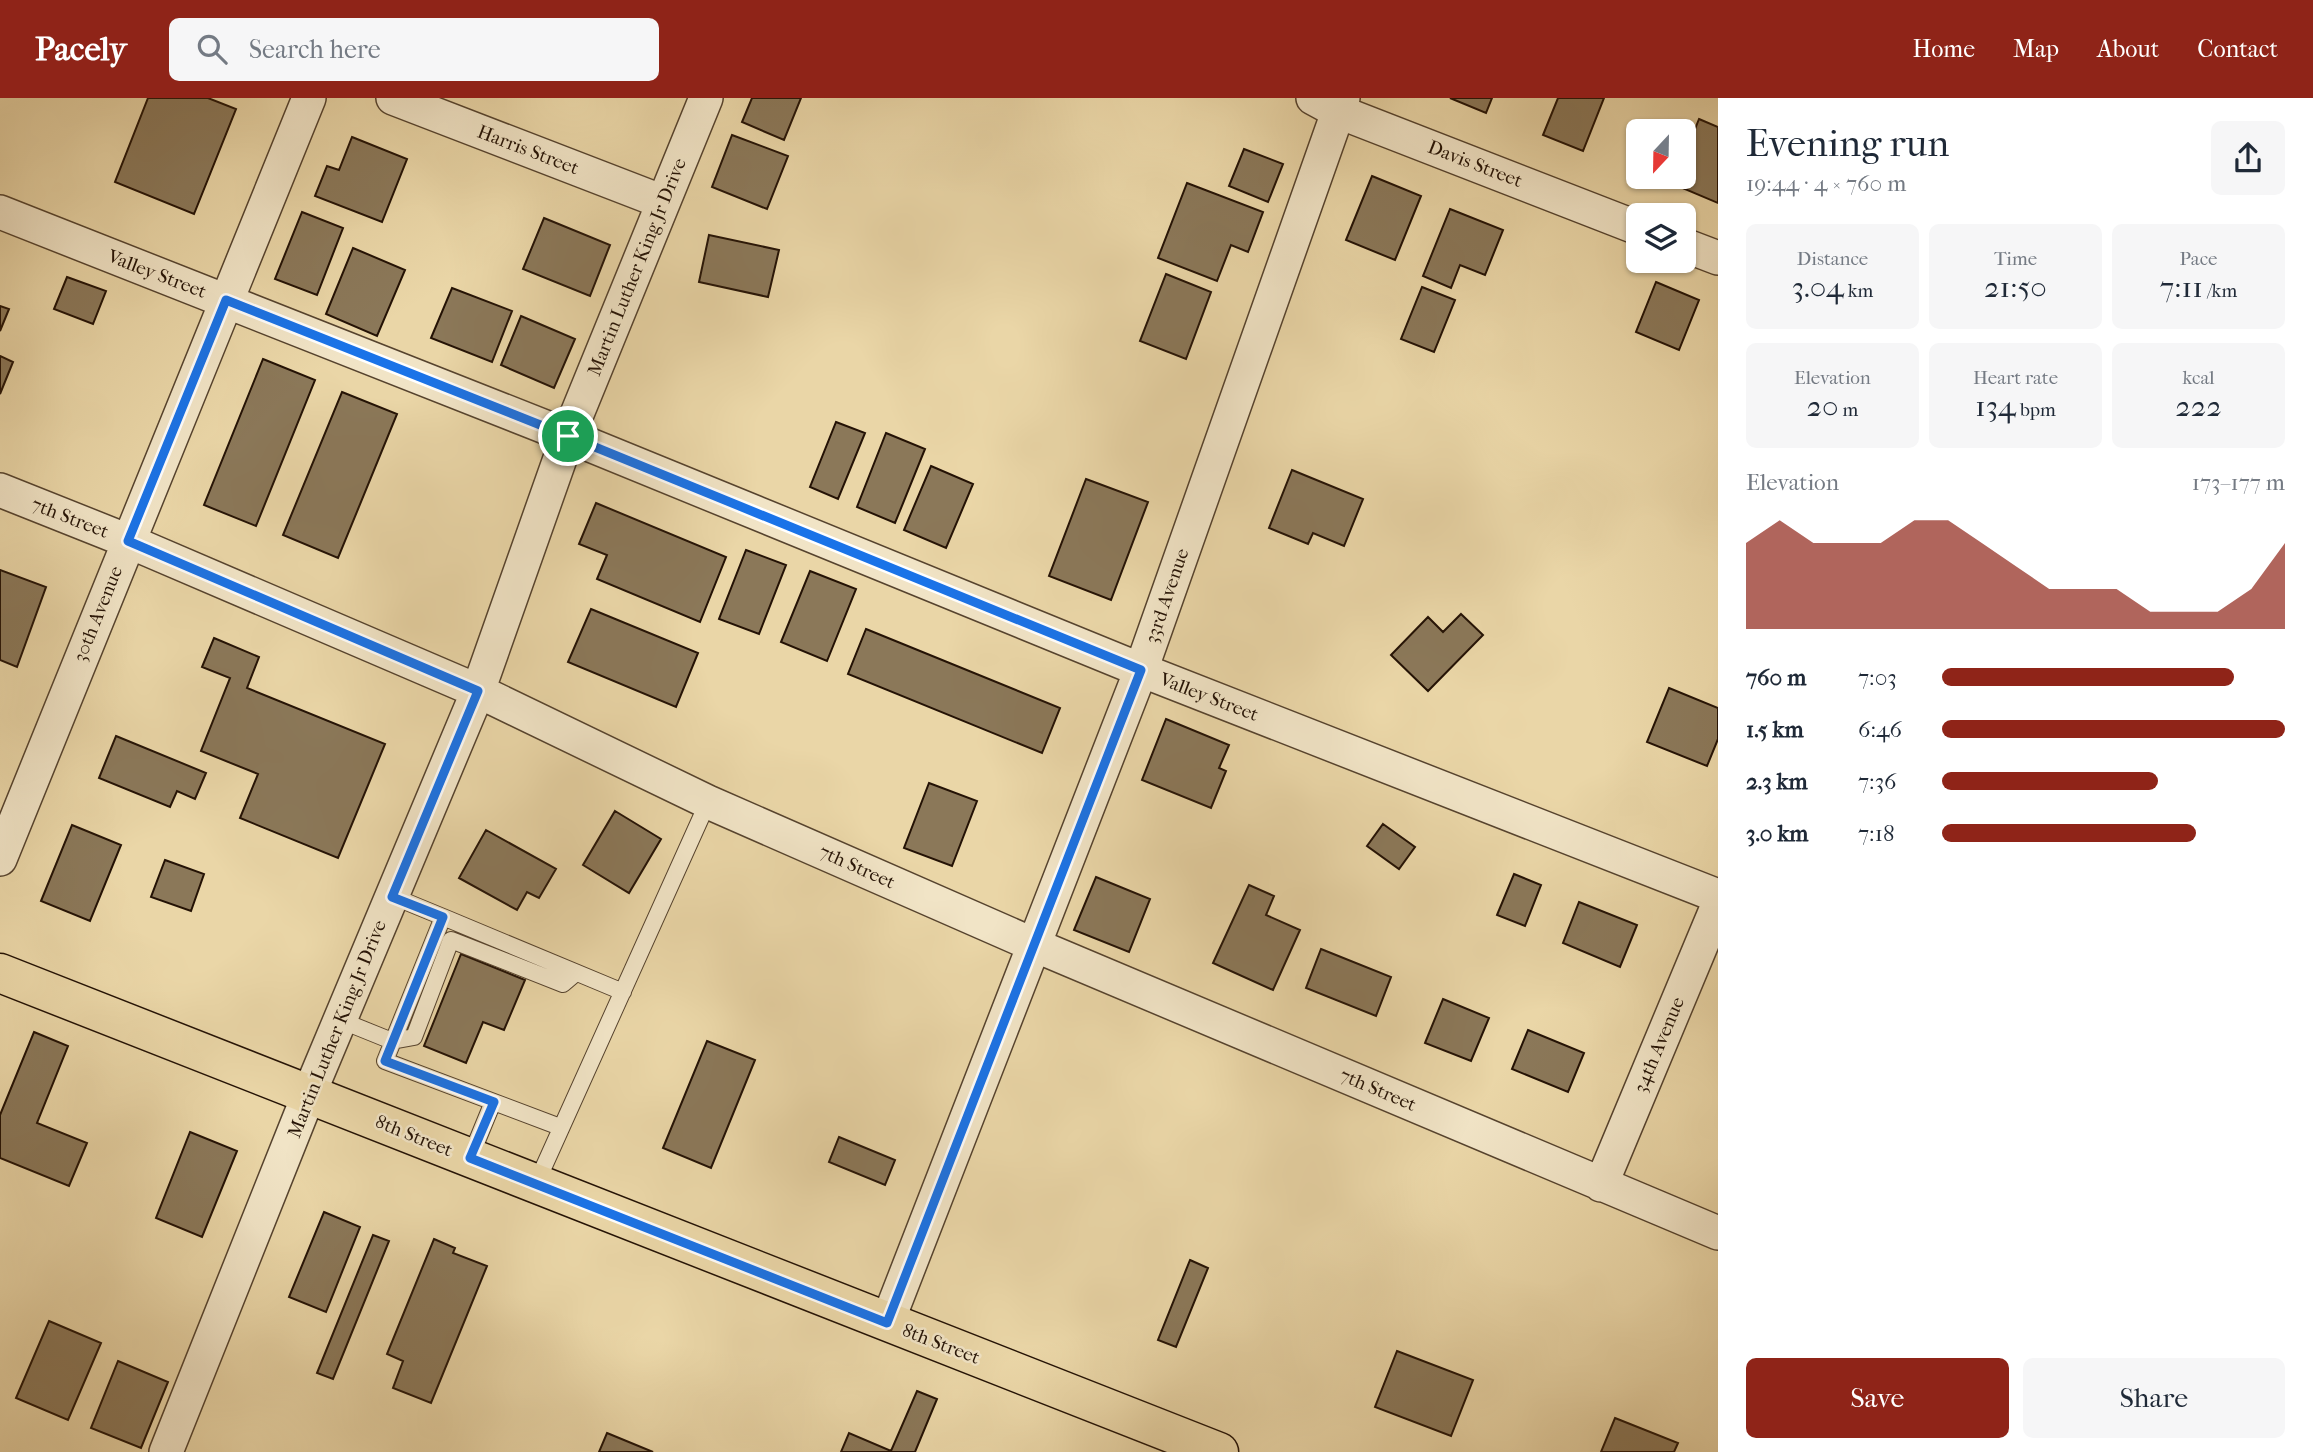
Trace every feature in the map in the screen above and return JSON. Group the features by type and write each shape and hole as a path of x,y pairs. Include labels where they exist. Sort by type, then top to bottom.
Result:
{"main road":[{"name":"8th Street","path":"0,973 1219,1452"}],"street":[{"name":"30th Avenue","path":"0,859 309,98"},
{"name":"Harris Street","path":"393,98 663,202"},
{"name":"Martin Luther King Jr Drive","path":"166,1452 309,1094 478,691 568,436 706,98"},
{"name":"Davis Street","path":"1331,102 1626,223"},
{"name":"33rd Avenue","path":"887,1323 1032,944 1141,670 1331,102"},
{"name":"Valley Street","path":"0,212 568,436 1141,670 1718,896"},
{"path":"1696,250 1718,258"},
{"name":"7th Street","path":"0,490 128,541 478,691 708,802 1032,944 1718,1233"},
{"name":"34th Avenue","path":"1601,1185 1718,905"}],"lane":[{"path":"536,1184 708,802"},
{"path":"392,897 623,992"},
{"path":"443,917 385,1061 560,1127"},
{"path":"340,1020 392,1041 414,1037 451,940 563,984 576,973"},
{"path":"470,1158 494,1102"}],"building":[{"path":"148,98 208,98 236,109 194,214 115,182"},
{"path":"752,98 801,98 784,140 742,122"},
{"path":"1450,98 1492,98 1486,113"},
{"path":"1558,98 1604,98 1583,151 1543,135"},
{"path":"1699,119 1718,127 1718,203 1685,189 1696,189 1696,127"},
{"path":"732,135 788,156 767,209 712,187"},
{"path":"352,137 407,159 382,222 315,196 327,166 339,170"},
{"path":"1244,149 1283,164 1268,202 1229,186"},
{"path":"1372,176 1421,196 1395,260 1346,240"},
{"path":"1187,183 1263,212 1248,252 1231,245 1217,281 1158,258"},
{"path":"1450,209 1503,230 1485,275 1460,265 1451,288 1423,276"},
{"path":"302,212 343,228 317,295 275,279"},
{"path":"544,218 610,245 590,296 523,269"},
{"path":"709,235 779,250 768,297 699,282"},
{"path":"353,248 405,270 377,336 326,314"},
{"path":"1166,274 1211,292 1186,359 1140,341"},
{"path":"67,277 106,291 93,324 54,309"},
{"path":"1656,282 1699,300 1679,350 1636,332"},
{"path":"1422,287 1455,300 1434,352 1401,339"},
{"path":"452,288 512,311 492,362 431,338"},
{"path":"0,306 9,309 0,331"},
{"path":"521,316 575,339 554,388 501,365"},
{"path":"0,356 13,362 0,394"},
{"path":"263,359 315,380 256,526 204,505"},
{"path":"342,392 397,414 338,558 283,535"},
{"path":"836,422 865,433 838,499 810,487"},
{"path":"886,433 925,449 895,523 857,507"},
{"path":"931,466 973,484 946,548 904,530"},
{"path":"1292,470 1363,499 1344,546 1313,533 1308,544 1269,528"},
{"path":"1086,479 1148,502 1111,600 1049,576"},
{"path":"596,503 726,557 700,622 597,579 607,555 579,544"},
{"path":"746,550 786,565 759,634 719,619"},
{"path":"0,570 46,587 17,667 0,660"},
{"path":"810,571 856,589 827,661 781,642"},
{"path":"591,609 698,653 676,707 568,662"},
{"path":"1461,614 1483,635 1428,691 1391,655 1428,617 1443,632"},
{"path":"866,629 1060,708 1042,753 848,674"},
{"path":"214,638 259,657 247,688 385,744 338,858 240,818 258,774 201,751 230,678 202,667"},
{"path":"1669,688 1718,708 1718,739 1707,766 1647,742"},
{"path":"1166,719 1229,745 1219,768 1226,771 1211,808 1142,780"},
{"path":"116,736 206,773 195,799 177,791 170,807 99,778"},
{"path":"929,783 977,801 952,866 904,848"},
{"path":"615,811 661,839 629,893 583,865"},
{"path":"1383,824 1415,847 1399,869 1367,846"},
{"path":"72,825 121,845 90,921 41,901"},
{"path":"486,830 556,869 539,898 527,892 517,910 459,878"},
{"path":"165,860 204,874 191,911 151,897"},
{"path":"1514,874 1541,885 1525,926 1497,915"},
{"path":"1096,877 1150,899 1129,952 1074,930"},
{"path":"1249,885 1274,896 1266,915 1300,930 1273,990 1213,963"},
{"path":"1579,902 1637,925 1620,967 1563,943"},
{"path":"1321,949 1391,977 1376,1016 1306,988"},
{"path":"461,954 525,980 504,1030 483,1022 466,1063 424,1046"},
{"path":"1443,999 1489,1018 1471,1061 1425,1043"},
{"path":"1528,1030 1584,1053 1568,1092 1512,1069"},
{"path":"34,1032 68,1046 37,1123 87,1143 69,1186 0,1158 0,1115"},
{"path":"707,1041 755,1060 711,1168 663,1148"},
{"path":"190,1132 237,1151 202,1237 156,1218"},
{"path":"839,1137 895,1160 885,1185 829,1162"},
{"path":"324,1212 360,1227 326,1312 289,1297"},
{"path":"373,1235 389,1241 333,1379 317,1373"},
{"path":"434,1239 455,1248 453,1253 487,1266 431,1403 393,1388 403,1361 387,1354"},
{"path":"1190,1260 1208,1268 1176,1347 1158,1340"},
{"path":"49,1321 101,1343 68,1420 16,1398"},
{"path":"1397,1351 1473,1380 1451,1436 1375,1407"},
{"path":"118,1361 168,1382 141,1448 91,1428"},
{"path":"917,1391 937,1399 915,1452 841,1452 849,1433 891,1451"},
{"path":"1615,1418 1678,1443 1674,1452 1601,1452"},
{"path":"607,1433 653,1452 599,1452"}],"route":[{"path":"226,300 568,436 1141,670 1032,944 887,1323 470,1158 494,1102 385,1061 443,917 392,897 478,691 128,541 226,300"}]}
